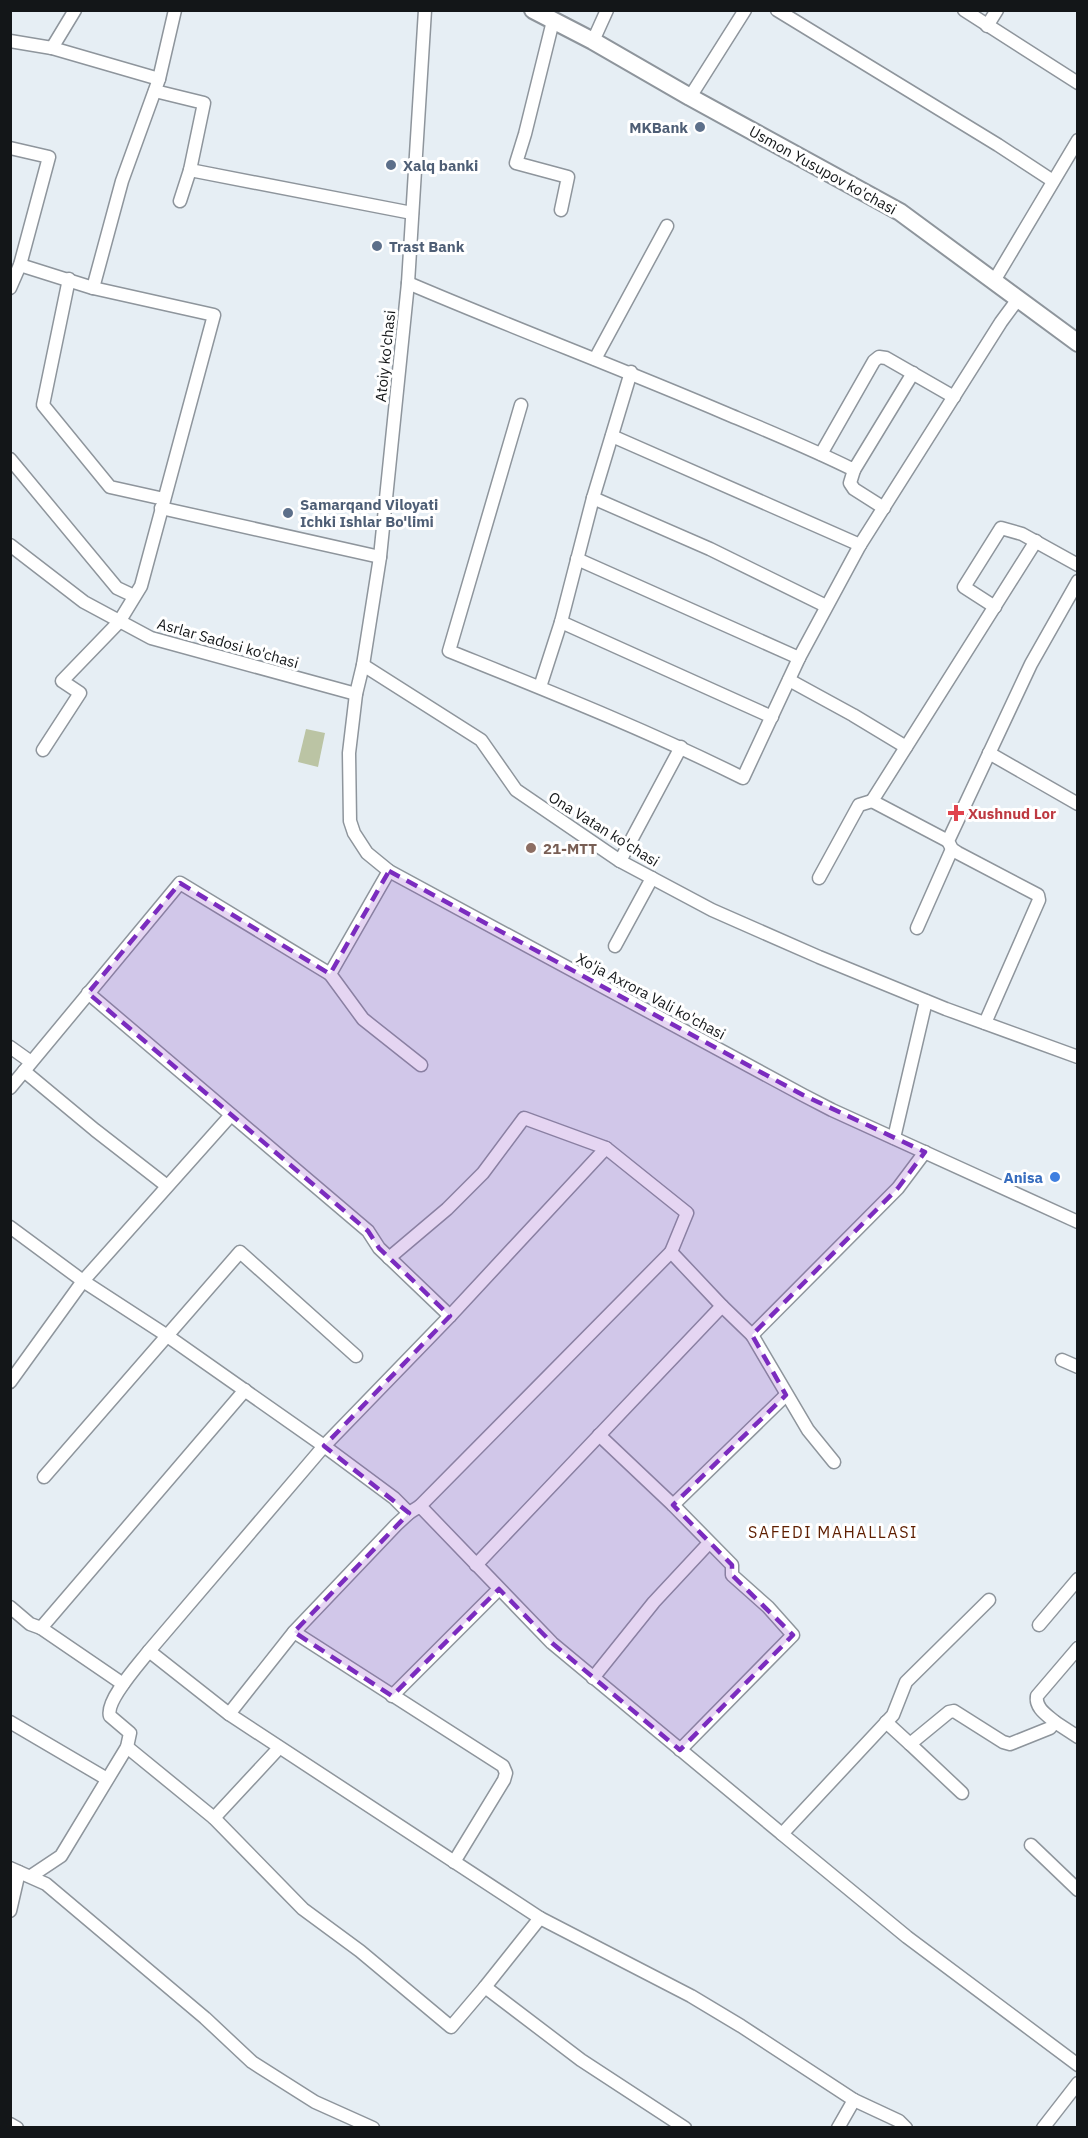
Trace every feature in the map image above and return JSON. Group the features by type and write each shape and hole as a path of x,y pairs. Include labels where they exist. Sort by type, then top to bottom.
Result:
{"main road":[{"name":"Usmon Yusupov ko'chasi","path":"533,10 900,212 1077,343"},
{"name":"Usmon Yusupov ko'chasi","path":"538,10 553,21"}],"street":[{"path":"52,48 75,10"},
{"path":"93,288 122,181 157,85 175,10"},
{"path":"593,41 607,10"},
{"path":"690,97 745,10"},
{"path":"777,10 1053,181"},
{"path":"964,10 1077,83"},
{"path":"987,26 997,10"},
{"name":"Atoiy ko'chasi","path":"356,694 363,665 380,556 408,283 425,13"},
{"path":"553,21 516,163 568,177 561,210"},
{"path":"10,41 52,48 204,103 180,201"},
{"path":"994,281 1077,140"},
{"path":"10,148 49,157 20,265 10,288"},
{"path":"189,170 412,213"},
{"path":"595,358 667,226"},
{"path":"20,265 93,288 214,315 141,585 119,622 62,681 80,693 43,750"},
{"path":"69,279 43,405 110,488 380,556"},
{"path":"408,283 504,324 631,372 854,470"},
{"path":"521,405 449,651 681,747 743,778 799,658 860,545 1001,322 1018,299"},
{"path":"821,454 873,362 879,357 886,358 954,397"},
{"path":"540,687 561,622 593,498 631,372"},
{"path":"884,508 854,489 850,483 854,470 913,373"},
{"path":"612,436 860,545"},
{"path":"10,459 117,588 134,596"},
{"path":"593,498 710,549 826,606"},
{"path":"995,607 964,587 1001,528 1010,529 1036,541 1077,565"},
{"path":"819,878 860,805 872,801 1036,541"},
{"name":"Asrlar Sadosi ko'chasi","path":"10,545 84,602 151,638 356,694"},
{"path":"577,559 799,658"},
{"path":"917,928 950,845 1031,664 1077,581"},
{"path":"561,622 772,717"},
{"name":"Ona Vatan ko'chasi","path":"363,665 481,740 516,790 620,861 712,910 926,1001 1077,1057"},
{"path":"789,680 906,747"},
{"name":"Xo'ja Axrora Vali ko'chasi","path":"356,694 349,753 350,821 354,833 367,853 389,871 813,1100 1077,1222"},
{"path":"620,861 681,747"},
{"path":"990,753 1077,804"},
{"path":"872,801 1038,895 1039,900 985,1023"},
{"path":"330,974 389,871"},
{"path":"615,946 652,878"},
{"path":"10,1088 180,883 330,974 363,1018 421,1065"},
{"path":"88,993 368,1231 379,1248 450,1316"},
{"path":"894,1138 926,1001"},
{"path":"10,1047 94,1130 167,1186"},
{"path":"10,1382 82,1281 231,1115"},
{"path":"229,1714 294,1632 671,1252 687,1213 606,1148 524,1118 483,1173 447,1209 389,1258"},
{"path":"20,1872 61,1856 127,1747 130,1733 109,1713 123,1684 148,1651 324,1446 450,1316 606,1148"},
{"path":"752,1335 898,1188 925,1152"},
{"path":"12,1233 166,1335 394,1498 415,1509 476,1565 552,1643 593,1678 907,1937 1077,2065"},
{"path":"44,1477 240,1252 356,1356"},
{"path":"671,1252 752,1335 808,1430 834,1462"},
{"path":"476,1565 722,1306"},
{"path":"1062,1360 1077,1367"},
{"path":"40,1628 245,1390"},
{"path":"674,1505 786,1395"},
{"path":"600,1435 674,1505 732,1566 732,1575 768,1607 793,1635 680,1750"},
{"path":"593,1678 654,1602 709,1543"},
{"path":"1039,1625 1077,1579"},
{"path":"392,1696 499,1589"},
{"path":"782,1834 893,1715 906,1682 989,1600"},
{"path":"10,1607 30,1624 40,1628 123,1684"},
{"path":"294,1632 503,1766 506,1773 504,1780 453,1862"},
{"path":"1077,1648 1037,1696 1036,1702 1039,1708 1055,1722 1077,1737"},
{"path":"148,1651 229,1714 540,1918 691,1996 855,2100 906,2127"},
{"path":"910,1744 954,1711 1003,1742 1010,1744 1050,1728 1055,1722"},
{"path":"10,1722 107,1779"},
{"path":"886,1722 962,1793"},
{"path":"127,1747 214,1818 303,1909 360,1951 451,2027 540,1918"},
{"path":"214,1818 279,1748"},
{"path":"1031,1845 1077,1890"},
{"path":"10,1911 20,1872"},
{"path":"20,1872 46,1884 205,2018 252,2062 315,2102 373,2127"},
{"path":"485,1987 581,2061 685,2127"},
{"path":"1043,2127 1077,2083"},
{"path":"838,2127 855,2100"},
{"path":"10,2124 17,2127"}],"highlighted area":[{"path":"389,871 803,1095 925,1152 898,1188 752,1335 786,1395 673,1505 732,1565 732,1575 793,1635 680,1750 552,1643 499,1589 392,1696 294,1632 409,1513 324,1446 450,1316 379,1248 368,1231 88,993 180,883 330,974"}],"green space":[{"path":"306,729 325,733 318,767 298,762"}],"place":[{"name":"MKBank","path":"700,127"},
{"name":"Xalq banki","path":"391,165"},
{"name":"Trast Bank","path":"377,246"},
{"name":"Samarqand Viloyati Ichki Ishlar Bo'limi","path":"288,513"},
{"name":"Xushnud Lor","path":"956,813"},
{"name":"21-MTT","path":"531,848"},
{"name":"Anisa","path":"1055,1177"}],"district":[{"name":"SAFEDI MAHALLASI","path":"833,1532"}]}
